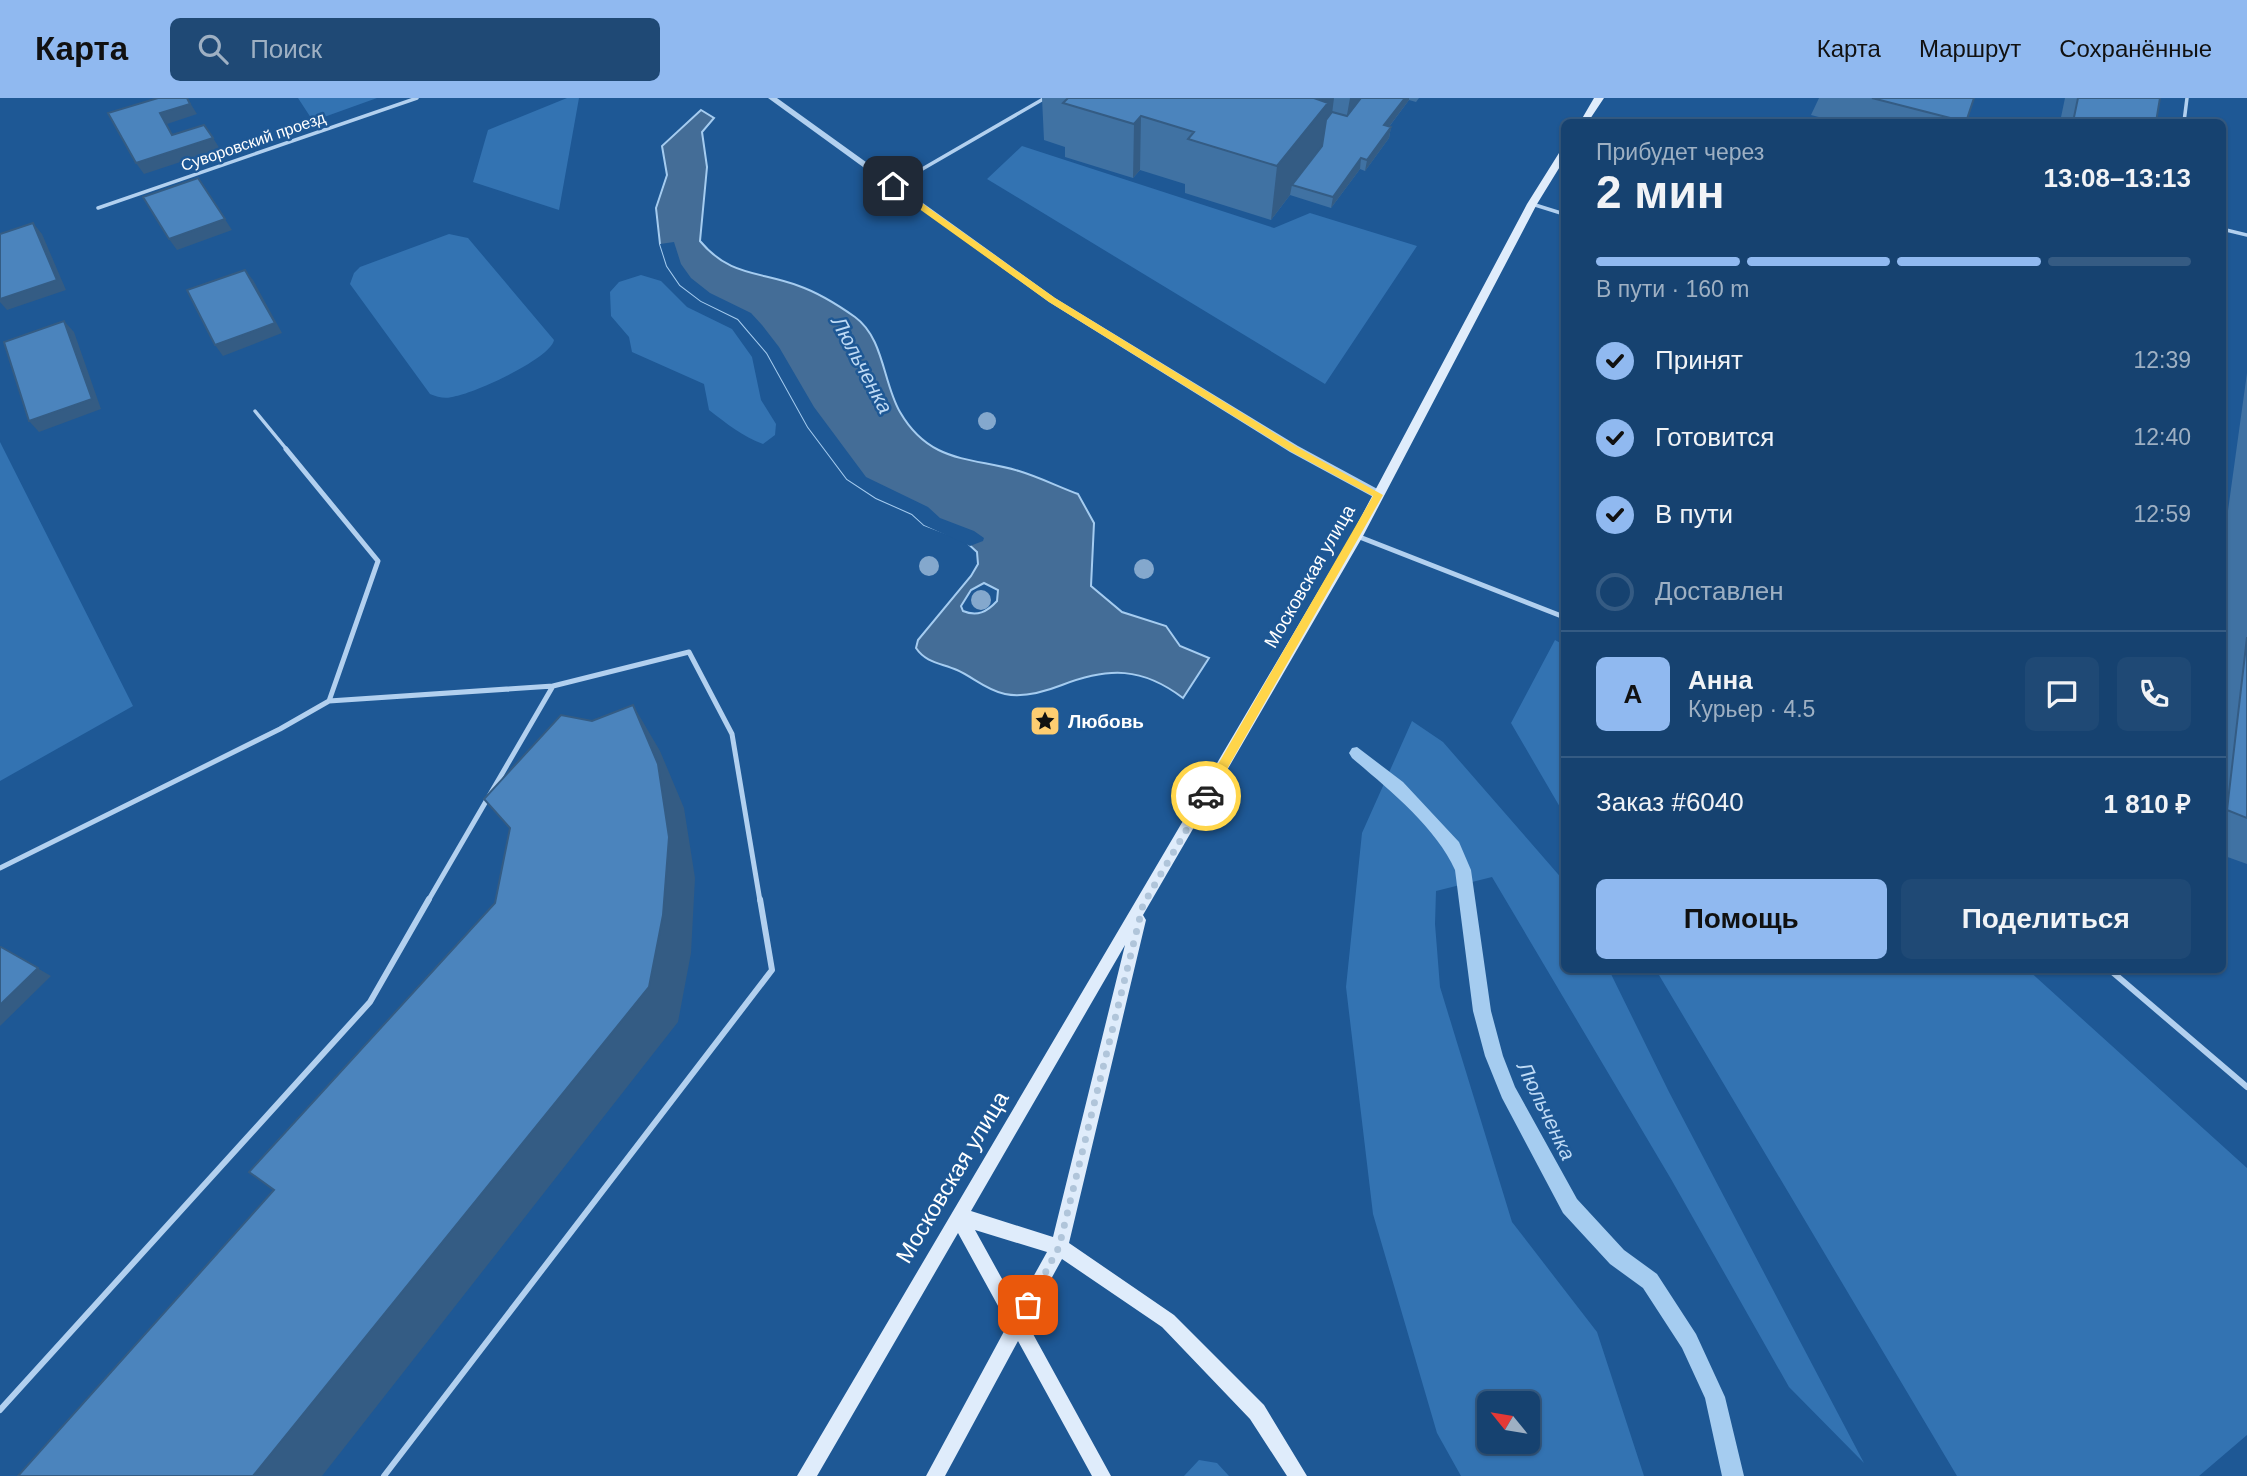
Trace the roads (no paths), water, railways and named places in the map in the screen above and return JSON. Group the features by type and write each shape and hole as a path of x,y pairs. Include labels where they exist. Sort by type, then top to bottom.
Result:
{"main road":[{"path":"1586,119 1599,98"},
{"name":"Московская улица","path":"806,1476 1357,536 1532,204 1561,158"},
{"name":"Московская улица","path":"935,1476 1059,1247 1143,905"},
{"path":"958,1216 1059,1247 1168,1321 1257,1412 1298,1476"},
{"path":"958,1216 1102,1476"}],"street":[{"path":"772,98 1052,300 1294,449 1378,495"}],"lane":[{"name":"Суворовский проезд","path":"98,208 416,98"},
{"path":"893,186 1045,98"},
{"path":"2184,119 2187,98"},
{"path":"1532,204 1561,213"},
{"path":"2226,230 2247,235"},
{"path":"255,411 378,561 329,701"},
{"path":"1357,536 1561,616"},
{"path":"0,868 280,729 329,701 553,686 690,652 732,734 772,970 384,1476"},
{"path":"0,1410 369,1002 553,686"},
{"path":"2114,973 2247,1087"}],"water":[{"path":"701,110 714,118 702,132 707,167 700,241 711,253 734,267 806,289 855,317 865,326 878,349 900,412 925,441 953,456 1019,471 1078,494 1094,523 1091,586 1122,612 1166,626 1180,646 1209,658 1183,698 1153,680 1125,673 1095,675 1034,694 1005,694 992,690 957,670 929,660 920,653 916,648 918,640 971,576 978,564 977,552 964,540 924,525 912,514 876,498 847,479 808,427 767,353 738,319 701,301 680,285 667,266 660,244 656,208 667,175 662,146","holes":["984,583 998,590 997,601 986,611 973,614 963,611 961,606 971,590"]}],"waterway":[{"name":"Люльченка","path":"1357,753 1397,787 1453,847 1463,870 1482,1011 1494,1056 1508,1092 1570,1206 1617,1257 1650,1281 1689,1341 1715,1397 1733,1476"}],"place":[{"name":"Любовь","path":"1045,721"}]}
